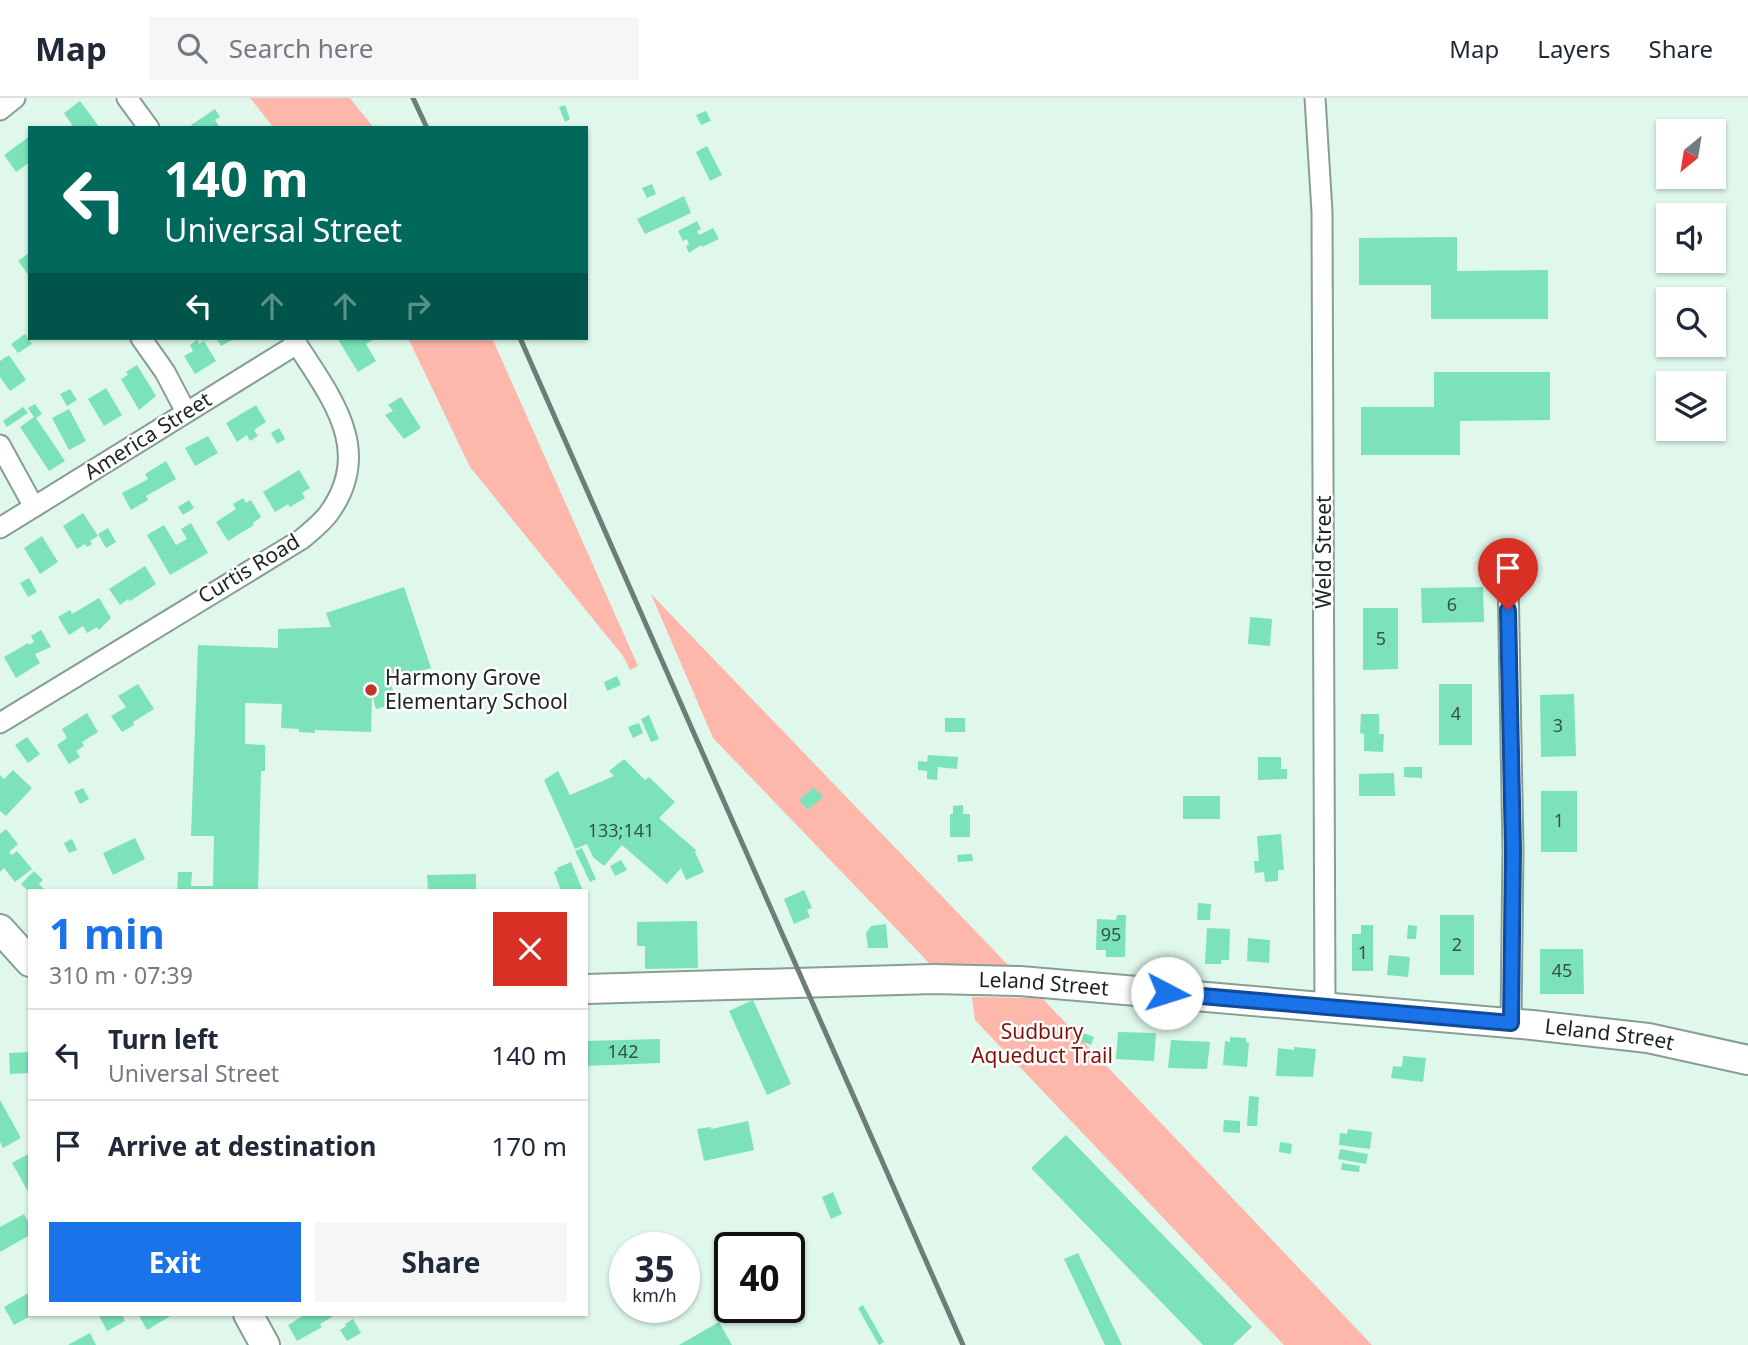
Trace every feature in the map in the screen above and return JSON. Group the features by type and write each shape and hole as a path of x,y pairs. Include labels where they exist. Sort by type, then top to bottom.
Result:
{"street":[{"path":"0,110 15,98"},
{"path":"127,98 148,126"},
{"name":"Weld Street","path":"1315,98 1322,212 1325,1007"},
{"path":"142,340 165,372 186,412"},
{"name":"America Street","path":"0,528 295,341"},
{"name":"Curtis Road","path":"0,723 302,539 328,515 341,493 349,469 349,442 340,411 295,341"},
{"path":"0,445 34,507"},
{"path":"1508,576 1513,850 1511,1023"},
{"path":"0,929 28,960"},
{"name":"Leland Street","path":"588,989 962,979 1020,981 1511,1023 1648,1038 1748,1060"},
{"path":"249,1316 265,1345"}],"green space":[{"path":"250,98 350,98 372,126 272,126"},
{"path":"409,340 493,340 638,666 630,670 623,656 470,467"},
{"name":"Sudbury Aqueduct Trail","path":"651,594 1010,967 931,965 713,738"},
{"name":"Sudbury Aqueduct Trail","path":"972,997 1042,998 1372,1345 1284,1345 975,1020"}],"building":[{"path":"80,101 99,126 73,126 64,113"},
{"path":"565,105 570,119 565,122 559,107"},
{"path":"215,109 220,117 215,120 219,126 191,125"},
{"path":"706,111 711,121 701,125 696,115"},
{"path":"28,137 28,163 16,172 4,155"},
{"path":"707,146 722,175 710,181 696,152"},
{"path":"652,184 656,194 647,198 642,188"},
{"path":"684,196 691,213 645,234 637,219"},
{"path":"697,221 701,229 697,231 699,235 713,228 719,239 702,247 701,245 689,253 687,239 683,241 678,231"},
{"path":"1457,237 1457,271 1548,270 1548,319 1431,319 1431,285 1359,285 1359,238"},
{"path":"28,254 28,274 18,261"},
{"path":"25,334 32,344 18,353 11,344"},
{"path":"197,340 199,344 204,341 216,361 195,374 184,356 193,351 190,345"},
{"path":"217,340 232,340 221,346"},
{"path":"338,340 373,340 366,344 376,361 358,372"},
{"path":"9,355 26,380 10,391 0,377 0,361"},
{"path":"137,365 156,396 139,410 121,379"},
{"path":"1434,372 1550,372 1550,420 1460,421 1460,455 1361,455 1361,407 1434,407"},
{"path":"106,388 122,415 104,426 88,399"},
{"path":"70,389 77,400 67,406 60,394"},
{"path":"401,397 421,428 404,439 385,415 393,411 388,405"},
{"path":"35,404 42,414 36,418 65,461 49,471 20,427 34,417 28,408"},
{"path":"256,405 266,422 254,430 258,436 250,441 247,435 237,442 226,423"},
{"path":"23,407 28,413 7,427 3,421"},
{"path":"69,409 86,441 69,450 52,418"},
{"path":"279,428 285,439 277,444 271,433"},
{"path":"208,436 218,453 195,466 185,448"},
{"path":"166,461 176,479 146,496 148,500 131,510 122,493 148,479 145,474"},
{"path":"299,470 310,488 302,493 305,498 275,512 263,492"},
{"path":"243,498 246,503 251,500 261,517 254,525 228,541 216,522 236,509 233,504"},
{"path":"189,500 194,508 183,515 178,507"},
{"path":"83,513 98,536 90,541 92,544 87,547 85,544 77,549 63,526"},
{"path":"191,523 208,553 170,575 147,535 164,525 176,545 187,539 181,529"},
{"path":"108,528 116,542 106,548 98,534"},
{"path":"42,536 58,562 40,574 24,548"},
{"path":"145,566 156,584 120,605 109,589"},
{"path":"29,578 37,592 28,597 20,583"},
{"path":"404,587 431,668 390,681 397,703 376,709 372,695 371,732 315,730 315,733 281,728 282,704 245,703 245,744 265,745 265,771 261,771 258,889 177,889 178,872 192,872 191,886 213,886 214,836 191,836 198,645 278,648 278,629 331,627 326,613"},
{"path":"1483,587 1484,622 1422,623 1421,588"},
{"path":"99,598 111,618 99,630 97,627 87,633 83,626 69,635 58,617 70,610 72,614"},
{"path":"1363,608 1398,608 1398,669 1363,670"},
{"path":"1250,617 1272,619 1270,646 1248,644"},
{"path":"41,630 51,647 35,654 40,663 16,678 4,657 34,642 31,636"},
{"path":"617,676 621,685 607,691 604,682"},
{"path":"138,684 154,709 122,732 111,716 126,707 118,696"},
{"path":"1439,684 1472,684 1472,745 1439,745"},
{"path":"1574,694 1576,756 1541,757 1540,695"},
{"path":"87,713 98,732 82,742 84,746 76,751 80,757 69,764 57,745 67,738 62,729"},
{"path":"1361,714 1379,714 1379,734 1384,734 1383,752 1364,751 1364,734 1360,733"},
{"path":"649,715 659,739 651,742 641,719"},
{"path":"945,718 965,718 965,732 945,732"},
{"path":"639,723 643,733 633,738 628,727"},
{"path":"27,737 40,754 28,763 15,745"},
{"path":"928,755 958,757 957,769 938,767 937,780 927,779 927,771 918,770 918,761 927,762"},
{"path":"1258,757 1281,757 1281,769 1287,769 1287,779 1258,780"},
{"path":"624,759 645,780 649,777 675,802 659,818 696,850 704,872 686,880 681,868 667,884 622,845 604,866 593,857 587,844 575,849 544,780 558,771 570,795 614,776 609,771"},
{"path":"1404,767 1422,767 1422,778 1404,777"},
{"path":"13,770 32,788 6,816 0,811 0,775 4,779"},
{"path":"1394,773 1395,796 1359,796 1359,774"},
{"path":"814,787 823,797 808,810 799,800"},
{"path":"83,788 89,799 80,804 74,792"},
{"path":"1541,791 1577,791 1577,852 1541,852"},
{"path":"1183,796 1220,796 1220,819 1183,819"},
{"path":"963,805 963,814 970,814 970,837 950,837 950,814 953,814 953,806"},
{"path":"6,829 18,844 9,852 12,855 17,851 32,869 15,882 4,868 0,872 0,834"},
{"path":"1281,834 1284,870 1278,870 1278,881 1265,882 1264,872 1255,873 1254,861 1259,861 1257,836"},
{"path":"135,838 145,859 113,875 103,853"},
{"path":"72,839 77,850 69,853 64,843"},
{"path":"582,848 596,879 590,882 575,851"},
{"path":"972,854 973,861 958,862 957,855"},
{"path":"621,860 627,870 615,876 610,866"},
{"path":"571,862 582,889 560,889 554,872"},
{"path":"34,871 43,880 39,884 44,889 28,891 21,884"},
{"path":"476,874 476,889 428,889 427,875"},
{"path":"804,890 812,908 807,910 810,917 794,924 784,899"},
{"path":"1198,903 1211,904 1210,920 1197,920"},
{"path":"1117,915 1126,915 1125,957 1106,957 1106,950 1096,950 1097,919 1116,920"},
{"path":"1440,915 1474,915 1474,975 1440,975"},
{"path":"697,921 698,968 645,969 645,946 637,946 637,922"},
{"path":"886,924 888,948 868,948 866,933 871,926"},
{"path":"1361,925 1373,925 1373,971 1352,971 1352,934 1361,934"},
{"path":"1408,925 1417,926 1416,939 1407,939"},
{"path":"1207,928 1230,929 1229,960 1221,960 1221,964 1205,964"},
{"path":"1248,938 1270,940 1269,963 1247,961"},
{"path":"1540,949 1583,949 1584,994 1540,994"},
{"path":"1389,955 1410,957 1408,977 1387,975"},
{"path":"753,1000 791,1084 767,1095 729,1011"},
{"path":"1030,1024 1039,1033 1028,1043 1020,1035"},
{"path":"1118,1032 1156,1033 1154,1061 1116,1059"},
{"path":"1083,1033 1094,1037 1091,1045 1081,1041"},
{"path":"1230,1037 1246,1038 1249,1043 1247,1067 1223,1065 1225,1041 1230,1042"},
{"path":"660,1039 660,1063 588,1066 588,1041"},
{"path":"1171,1040 1210,1042 1207,1069 1168,1068"},
{"path":"1294,1047 1316,1049 1313,1077 1276,1076 1278,1048 1294,1050"},
{"path":"28,1052 28,1073 10,1074 9,1053"},
{"path":"1403,1056 1426,1058 1423,1082 1391,1078 1393,1066 1402,1067"},
{"path":"1249,1096 1259,1097 1257,1126 1247,1126"},
{"path":"0,1100 21,1138 3,1148 0,1142"},
{"path":"1224,1120 1240,1121 1240,1133 1223,1132"},
{"path":"748,1121 754,1150 704,1161 697,1129 711,1129"},
{"path":"1348,1129 1372,1132 1370,1149 1339,1145 1340,1133 1347,1134"},
{"path":"1066,1135 1252,1327 1233,1345 1203,1345 1031,1168"},
{"path":"1280,1142 1292,1144 1291,1154 1279,1152"},
{"path":"1340,1149 1368,1154 1366,1164 1338,1159"},
{"path":"28,1154 28,1191 12,1163"},
{"path":"1342,1163 1360,1166 1359,1172 1341,1170"},
{"path":"833,1192 842,1214 831,1219 822,1197"},
{"path":"24,1214 28,1221 28,1236 0,1252 0,1227"},
{"path":"1078,1253 1122,1345 1105,1345 1064,1259"},
{"path":"28,1293 28,1316 30,1316 14,1325 4,1307"},
{"path":"863,1305 884,1342 879,1345 858,1308"},
{"path":"99,1316 123,1316 125,1321 107,1331"},
{"path":"139,1316 171,1316 147,1330"},
{"path":"303,1316 332,1317 320,1324 322,1327 297,1341 288,1325"},
{"path":"353,1319 361,1333 347,1341 340,1330"},
{"path":"720,1323 732,1345 679,1345"},
{"path":"90,1333 96,1345 68,1345"}],"railway":[{"path":"413,98 426,126"},
{"path":"521,340 963,1345"}],"place":[{"name":"Harmony Grove Elementary School","path":"371,690"}],"route":[{"path":"1167,993 1511,1023 1513,850 1508,610"}]}
